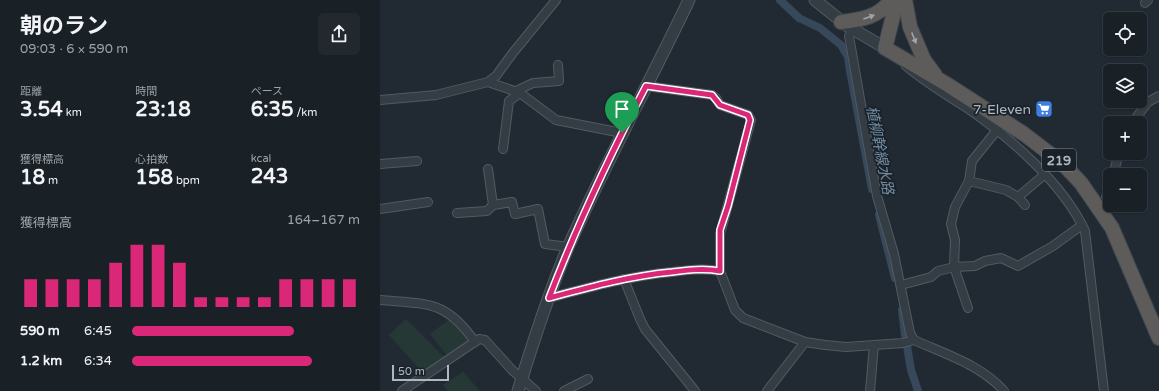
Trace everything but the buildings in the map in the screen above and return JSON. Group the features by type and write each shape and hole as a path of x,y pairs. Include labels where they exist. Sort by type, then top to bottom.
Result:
{"highway":[{"path":"847,26 875,15 887,6 891,0"},
{"path":"885,48 897,0"},
{"path":"905,0 910,27 918,49 938,79"},
{"name":"219","path":"885,48 938,79 1024,134 1062,162 1081,183 1112,228 1159,338"}],"street":[{"path":"380,100 436,95 488,82 496,76 556,0"},
{"path":"518,391 549,298 569,247 622,133 688,0"},
{"path":"816,0 847,26 885,48 916,75 997,130 1020,150 1074,209 1085,231 1104,391"},
{"path":"847,26 877,196 901,285 910,333 914,340 963,361 995,381 1004,391"},
{"path":"503,149 509,101 518,92 533,83 559,81 558,65"},
{"path":"488,82 518,92 556,120 622,133"},
{"path":"646,86 712,95 720,105 748,115 750,120 728,206 720,230 720,271 735,310 743,318 804,342 846,347 903,343 914,340"},
{"path":"1137,116 1148,102 1159,96"},
{"path":"968,308 954,267 955,240 950,224 955,207 969,181 972,161 997,130"},
{"path":"380,164 417,161"},
{"path":"488,169 493,205"},
{"path":"1018,197 1044,175"},
{"path":"969,181 1006,190 1018,197 1025,205"},
{"path":"380,209 428,202"},
{"path":"457,213 487,211 493,205 512,202 515,214 538,209 545,244 569,247"},
{"path":"1101,212 1103,206"},
{"path":"901,285 931,277 938,271 954,267 975,266 985,261 1000,258 1018,266 1053,246 1082,225"},
{"path":"549,298 624,279 697,269 720,271"},
{"path":"624,279 645,329 695,391"},
{"path":"380,300 416,302 438,307 453,314 475,342"},
{"path":"402,391 479,339 484,340 512,370 522,377 536,391"},
{"path":"769,390 804,342"},
{"path":"870,391 874,345"},
{"path":"564,391 588,379"}],"shaded area":[{"path":"406,319 447,360 425,375 389,335"},
{"path":"450,319 472,342 449,358 430,334"},
{"path":"463,372 480,391 447,391 443,385"}],"waterway":[{"name":"植柳幹線水路","path":"780,0 799,18 820,28 841,45 848,57 872,189"},
{"name":"植柳幹線水路","path":"879,215 895,278"},
{"name":"植柳幹線水路","path":"902,310 905,335"},
{"name":"植柳幹線水路","path":"907,346 911,370 918,391"}],"place":[{"name":"7-Eleven","path":"1044,109"}],"route":[{"path":"646,86 712,95 716,98 720,105 748,115 750,120 746,139 720,230 720,271 697,269 653,274 603,283 549,298 569,247 622,133 646,86"}]}
